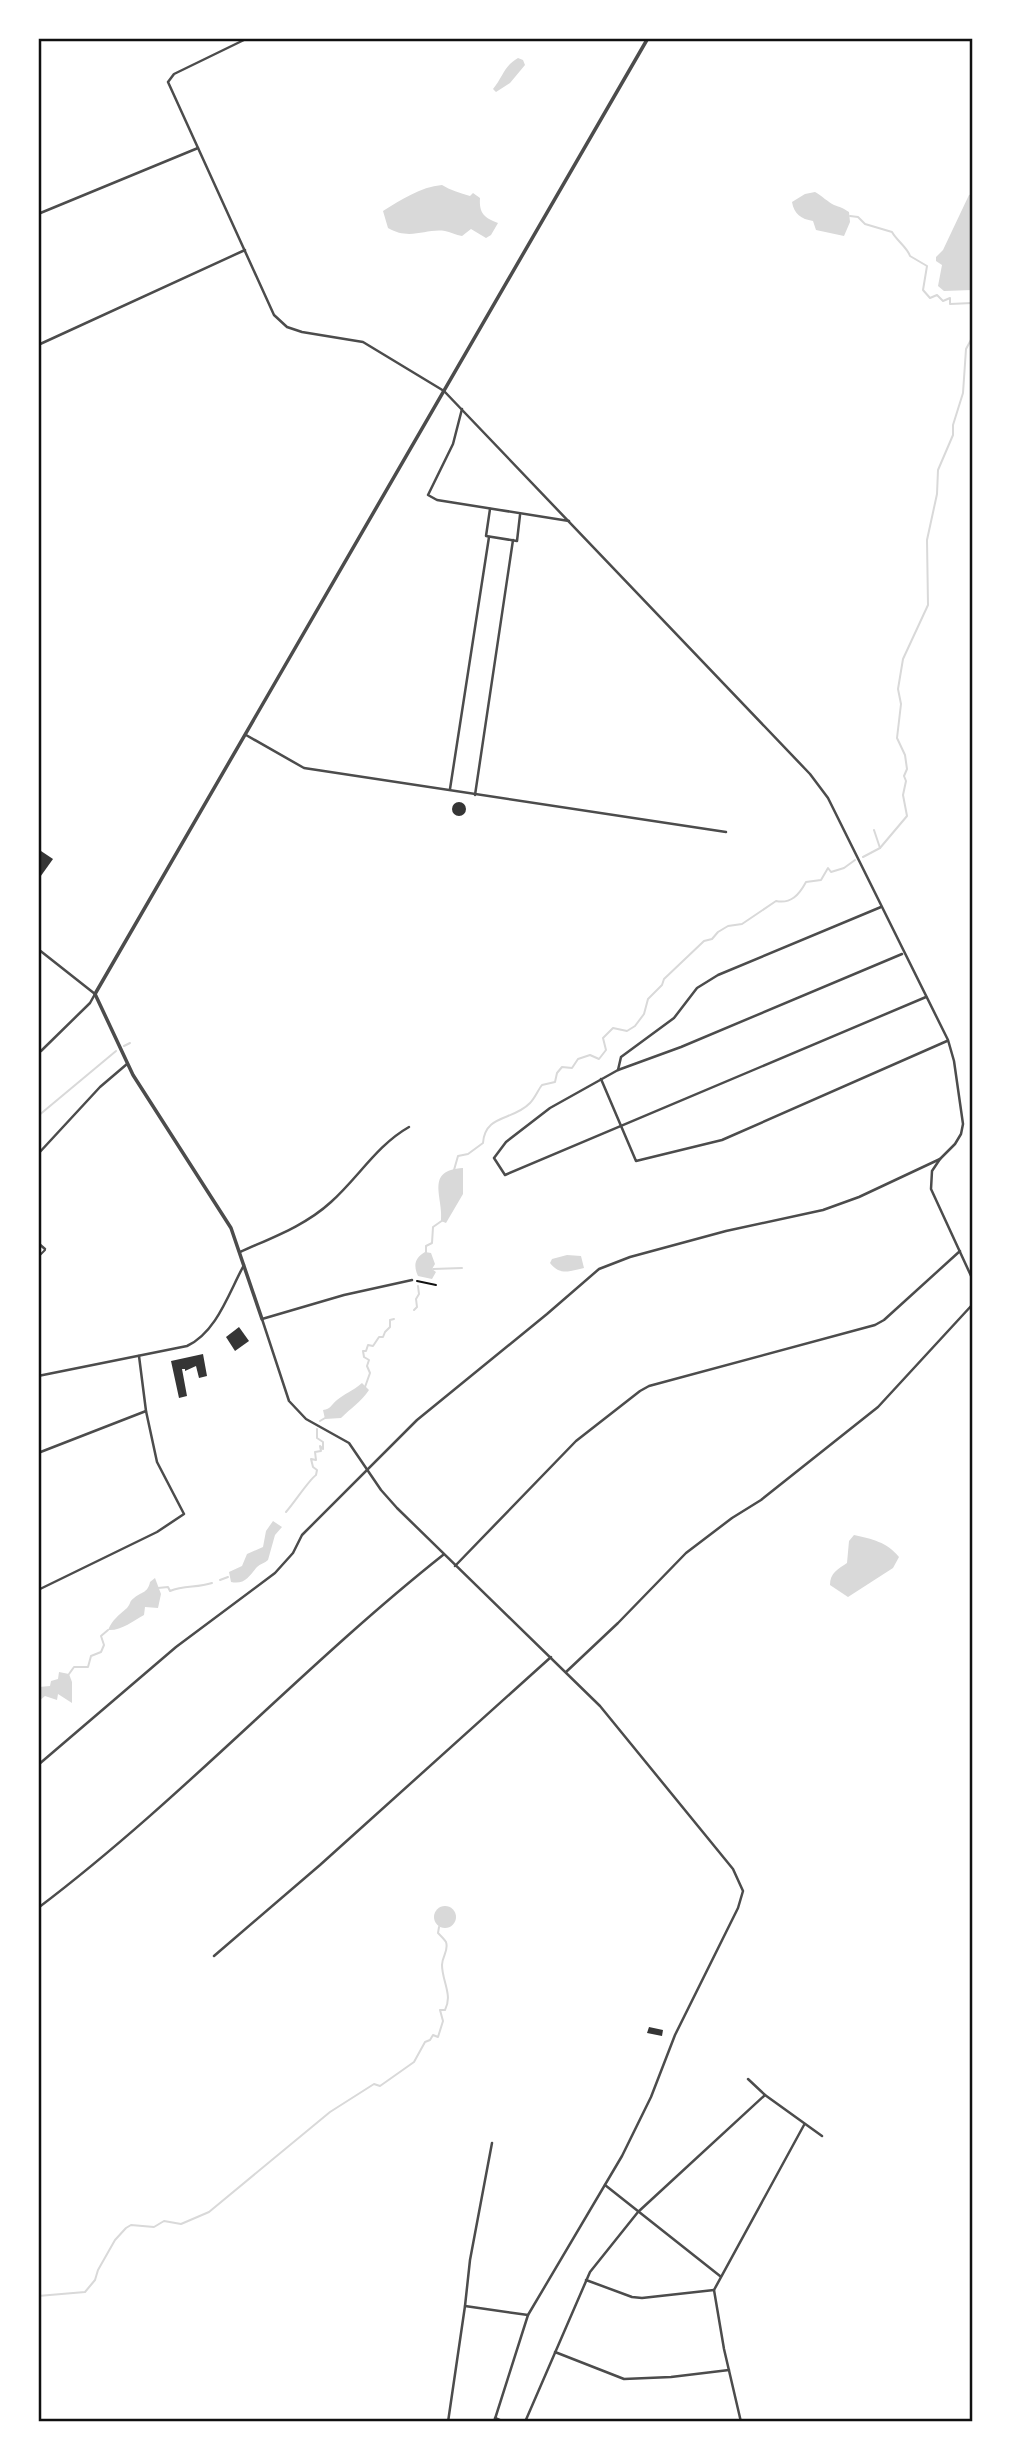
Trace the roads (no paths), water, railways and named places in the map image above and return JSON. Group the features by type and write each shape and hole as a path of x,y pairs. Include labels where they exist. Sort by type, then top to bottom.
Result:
{"street":[{"path":"248,38 174,74 168,82 274,315 288,327 302,332 363,342 443,391 810,774 828,798 948,1040 954,1061 963,1124 955,1144 932,1171 931,1189 972,1278"},
{"path":"41,1051 90,1003 648,38"},
{"path":"38,214 198,148"},
{"path":"38,345 245,250"},
{"path":"461,409 453,444 428,495 437,500 569,521"},
{"path":"449,791 490,509"},
{"path":"475,794 520,514"},
{"path":"487,537 515,540"},
{"path":"246,735 304,768 726,832"},
{"path":"618,1070 621,1056 674,1018 697,988 718,975 881,906"},
{"path":"38,949 95,994 127,1064 231,1228 289,1401 306,1419 349,1443 397,1508 608,1716 733,1869 743,1891 742,1900 671,2043 640,2120 528,2315 494,2420 504,2421"},
{"path":"903,953 681,1047 618,1070 550,1108 506,1142 494,1158 505,1175 926,997"},
{"path":"601,1079 623,1125 636,1161 722,1140 948,1040"},
{"path":"38,1154 100,1087 127,1064"},
{"path":"240,1252 314,1216 331,1202 393,1135 409,1127"},
{"path":"38,1765 176,1647 275,1573 293,1553 302,1535 417,1420 599,1269 629,1257 713,1234 823,1210 859,1197 940,1159"},
{"path":"38,1243 45,1249"},
{"path":"455,1566 576,1441 640,1391 649,1386 875,1325 884,1320 961,1250"},
{"path":"38,1376 187,1346 201,1338 215,1319 244,1265"},
{"path":"262,1319 344,1295 412,1280"},
{"path":"566,1672 686,1553 761,1500 878,1407 972,1305"},
{"path":"38,1590 157,1532 184,1514 157,1462 146,1411 139,1356"},
{"path":"38,1452 146,1411"},
{"path":"38,1908 153,1812 371,1616 443,1555"},
{"path":"214,1956 320,1865 551,1657"},
{"path":"748,2079 765,2095 822,2136"},
{"path":"525,2421 586,2280 638,2212 765,2095"},
{"path":"741,2421 714,2290 804,2125"},
{"path":"448,2421 466,2306 470,2260 492,2143"},
{"path":"605,2185 720,2276"},
{"path":"586,2280 632,2297 642,2298 714,2290"},
{"path":"466,2306 528,2315"},
{"path":"555,2352 624,2379 729,2370"}],"lane":[{"path":"38,1256 45,1249"}],"waterway":[{"path":"850,216 858,217 865,224 892,232 910,256 927,266 923,290 930,298 937,295 943,301 950,298 950,304 972,303"},
{"path":"863,857 880,848 907,816 903,795 907,769 905,755 897,738 901,704 898,689 903,659 928,605 927,540 937,494 938,470 953,435 953,425 963,393 966,349 972,338"},
{"path":"874,830 880,848"},
{"path":"454,1170 458,1156 468,1154 483,1143 485,1134 494,1122 523,1109 542,1085 555,1082 562,1067 572,1068 578,1059 590,1055 599,1059 606,1050 603,1038 613,1028 627,1031 635,1026 644,1014 648,999 662,985 664,979 704,941 712,939 728,926 742,924 776,901 790,900 806,882 821,880 828,868 831,872 844,868 855,860"},
{"path":"124,1046 130,1043"},
{"path":"38,1116 116,1051"},
{"path":"426,1254 426,1246 432,1243 433,1227 443,1220"},
{"path":"433,1269 462,1268"},
{"path":"414,1310 417,1307 418,1286"},
{"path":"365,1387 370,1373 367,1366 369,1360 364,1357 363,1351 366,1351 368,1345 373,1346 379,1337 383,1337 390,1327 390,1320 394,1319"},
{"path":"320,1421 325,1418"},
{"path":"286,1512 316,1475 317,1470 311,1459 316,1460 315,1452 321,1451 320,1446 323,1449 323,1442 317,1438 317,1429"},
{"path":"220,1580 228,1577"},
{"path":"158,1588 168,1587 170,1591 212,1583"},
{"path":"69,1674 74,1667 88,1667 91,1656 101,1652 104,1645 101,1636 108,1630"},
{"path":"38,2296 85,2292 95,2280 115,2240 126,2228 131,2225 154,2227 164,2221 181,2224 209,2212 330,2112 374,2084 380,2086 414,2062 425,2042 433,2035 438,2037 443,2021 440,2010 445,2010 448,1999 442,1971 447,1945 438,1933 439,1927"}]}
